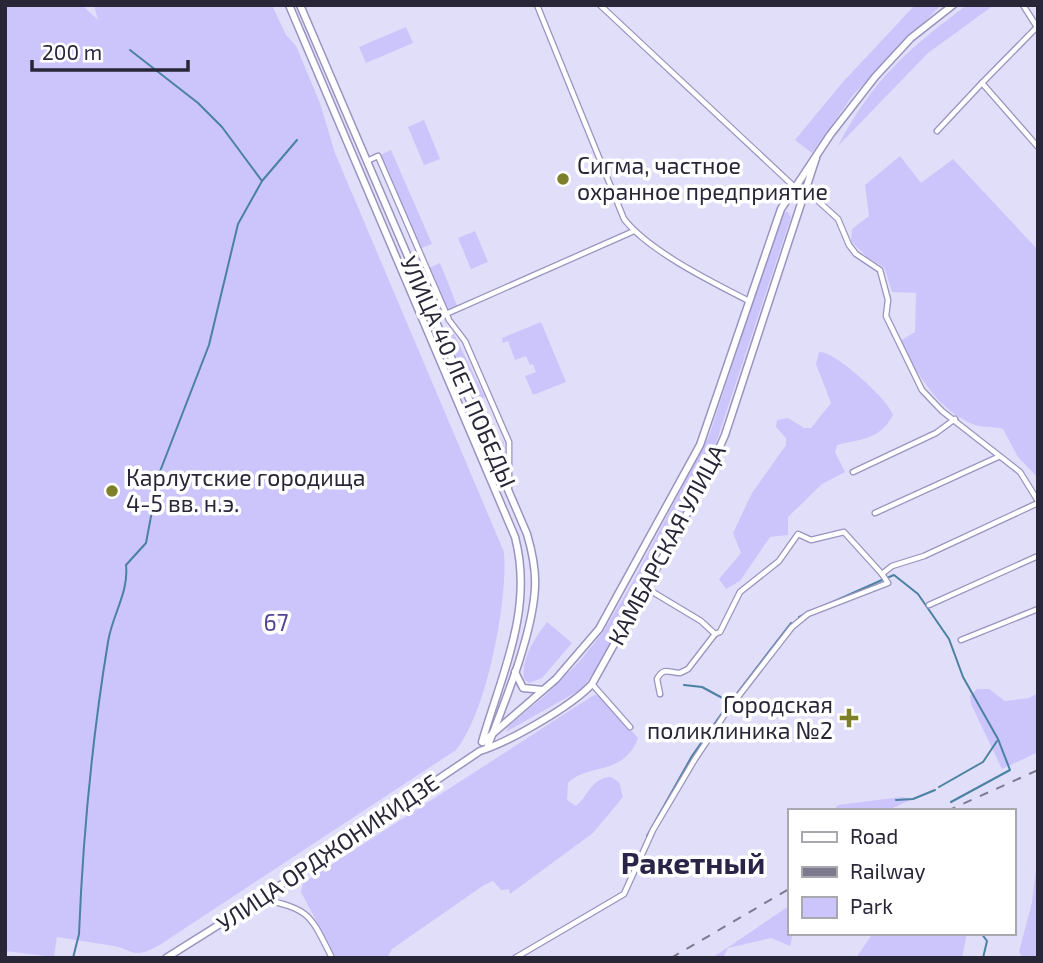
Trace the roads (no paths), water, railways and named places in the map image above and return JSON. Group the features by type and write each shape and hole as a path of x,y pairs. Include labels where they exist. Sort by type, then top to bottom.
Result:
{"main road":[{"name":"УЛИЦА 40 ЛЕТ ПОБЕДЫ","path":"289,5 515,537 524,588 519,618 482,741"},
{"name":"УЛИЦА 40 ЛЕТ ПОБЕДЫ","path":"300,5 509,487 534,559 535,588 530,620 488,748"},
{"name":"КАМБАРСКАЯ УЛИЦА","path":"482,741 545,690 599,629 700,445 747,300 781,209 794,187 875,77 911,38 953,5"},
{"name":"КАМБАРСКАЯ УЛИЦА","path":"480,751 517,735 580,695 592,684 704,483 725,435 816,158"},
{"path":"781,209 787,208 794,219"},
{"path":"514,670 523,688 545,690"},
{"path":"490,717 498,719"},
{"path":"480,751 482,741"},
{"name":"УЛИЦА ОРДЖОНИКИДЗЕ","path":"166,958 260,899 480,751"}],"street":[{"path":"537,5 611,192 634,231 747,300"},
{"path":"600,5 794,187 838,219 849,245 856,254 880,270 888,300 886,316 922,390 942,411 1020,472 1038,502 924,556 892,566 882,574"},
{"path":"937,131 1037,27 1023,5"},
{"path":"982,83 1038,147"},
{"path":"366,161 378,156 452,327 465,341 509,442 509,487"},
{"path":"446,314 634,231"},
{"path":"419,283 431,278"},
{"path":"852,472 936,433 955,419"},
{"path":"875,513 998,457"},
{"path":"515,958 624,894 653,831 695,759 727,711 792,627 808,614 888,583 844,532 811,540 798,534 779,561 740,592 720,632 715,634 685,671 675,673 667,670 660,673 657,678 660,694"},
{"path":"929,605 1038,556"},
{"path":"646,588 701,621 715,634"},
{"path":"961,640 1038,609"},
{"path":"592,684 630,727"},
{"path":"260,899 290,904 302,910 311,918 332,958"}],"waterway":[{"path":"130,50 198,103 222,127 262,181"},
{"path":"73,958 79,934 97,715 108,642 123,595 126,565 146,543 159,474 209,345 238,224 262,181 297,140"},
{"path":"889,577 894,575 918,594 949,639 963,677 998,739 1010,770 951,802"},
{"path":"799,617 882,580"},
{"path":"728,705 791,623"},
{"path":"684,685 702,687 728,701"},
{"path":"647,836 692,756 722,713"},
{"path":"939,787 983,762 997,741"},
{"path":"896,800 913,799 935,790"},
{"path":"982,935 987,941 983,958"}],"railway":[{"path":"951,809 1038,770"},
{"path":"671,958 788,890"}],"place":[{"name":"Сигма, частное охранное предприятие","path":"563,179"},
{"name":"Карлутские городища 4-5 вв. н.э.","path":"112,491"},
{"name":"Городская поликлиника №2","path":"849,718"}],"district":[{"name":"Ракетный","path":"693,864"}],"park label":[{"name":"67","path":"276,623"}]}
